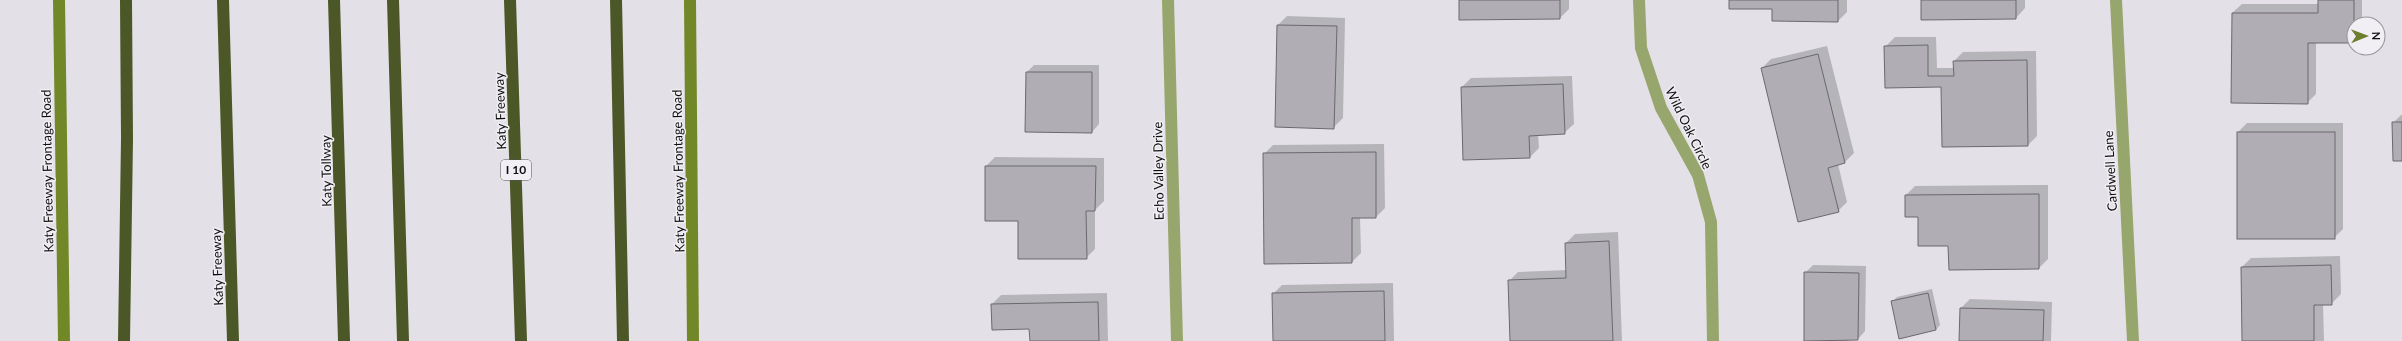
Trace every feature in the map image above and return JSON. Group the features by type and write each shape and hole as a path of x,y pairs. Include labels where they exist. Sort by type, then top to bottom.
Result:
{"highway":[{"path":"124,341 127,139 126,0"},
{"name":"Katy Freeway","path":"223,0 234,341"},
{"name":"Katy Tollway","path":"334,0 344,341"},
{"path":"393,0 403,341"},
{"name":"Katy Freeway","path":"510,0 521,341"},
{"path":"616,0 623,341"}],"main road":[{"name":"Katy Freeway Frontage Road","path":"59,0 64,341"},
{"name":"Katy Freeway Frontage Road","path":"690,0 693,341"}],"street":[{"name":"Echo Valley Drive","path":"1168,0 1176,341"},
{"name":"Wild Oak Circle","path":"1638,0 1641,48 1643,56 1661,108 1698,175 1711,222 1713,341"},
{"name":"Cardwell Lane","path":"2116,0 2132,341"}],"building":[{"path":"1459,0 1560,0 1560,19 1459,20"},
{"path":"1729,0 1838,0 1838,22 1772,21 1772,9 1729,9"},
{"path":"1921,0 2016,0 2016,19 1921,20"},
{"path":"2318,0 2354,0 2354,16 2346,16 2346,43 2308,43 2308,104 2231,103 2232,13 2318,13"},
{"path":"1277,25 1337,26 1334,129 1275,127"},
{"path":"1928,45 1928,76 1954,76 1953,61 2027,60 2028,146 1942,147 1941,87 1885,88 1884,46"},
{"path":"1818,54 1845,163 1828,168 1839,212 1798,222 1761,68"},
{"path":"1026,72 1092,72 1092,133 1025,132"},
{"path":"1563,84 1565,134 1529,136 1530,158 1463,160 1461,87"},
{"path":"2392,122 2402,122 2402,161 2393,161"},
{"path":"2237,132 2335,132 2335,239 2237,239"},
{"path":"1376,152 1376,218 1352,218 1352,263 1264,264 1263,153"},
{"path":"985,166 1096,166 1095,211 1086,211 1087,259 1018,259 1018,221 985,221"},
{"path":"2039,194 2039,269 1949,270 1948,246 1918,246 1918,217 1905,217 1905,195"},
{"path":"1609,241 1613,341 1510,341 1508,280 1566,278 1565,243"},
{"path":"2331,265 2332,305 2314,305 2314,341 2242,341 2241,267"},
{"path":"1804,272 1859,273 1858,340 1804,341"},
{"path":"1384,291 1385,341 1273,341 1272,293"},
{"path":"1928,293 1936,330 1899,339 1891,301"},
{"path":"1098,302 1099,341 1030,341 1029,329 992,330 991,304"},
{"path":"1960,308 2044,310 2043,341 1959,341"}]}
